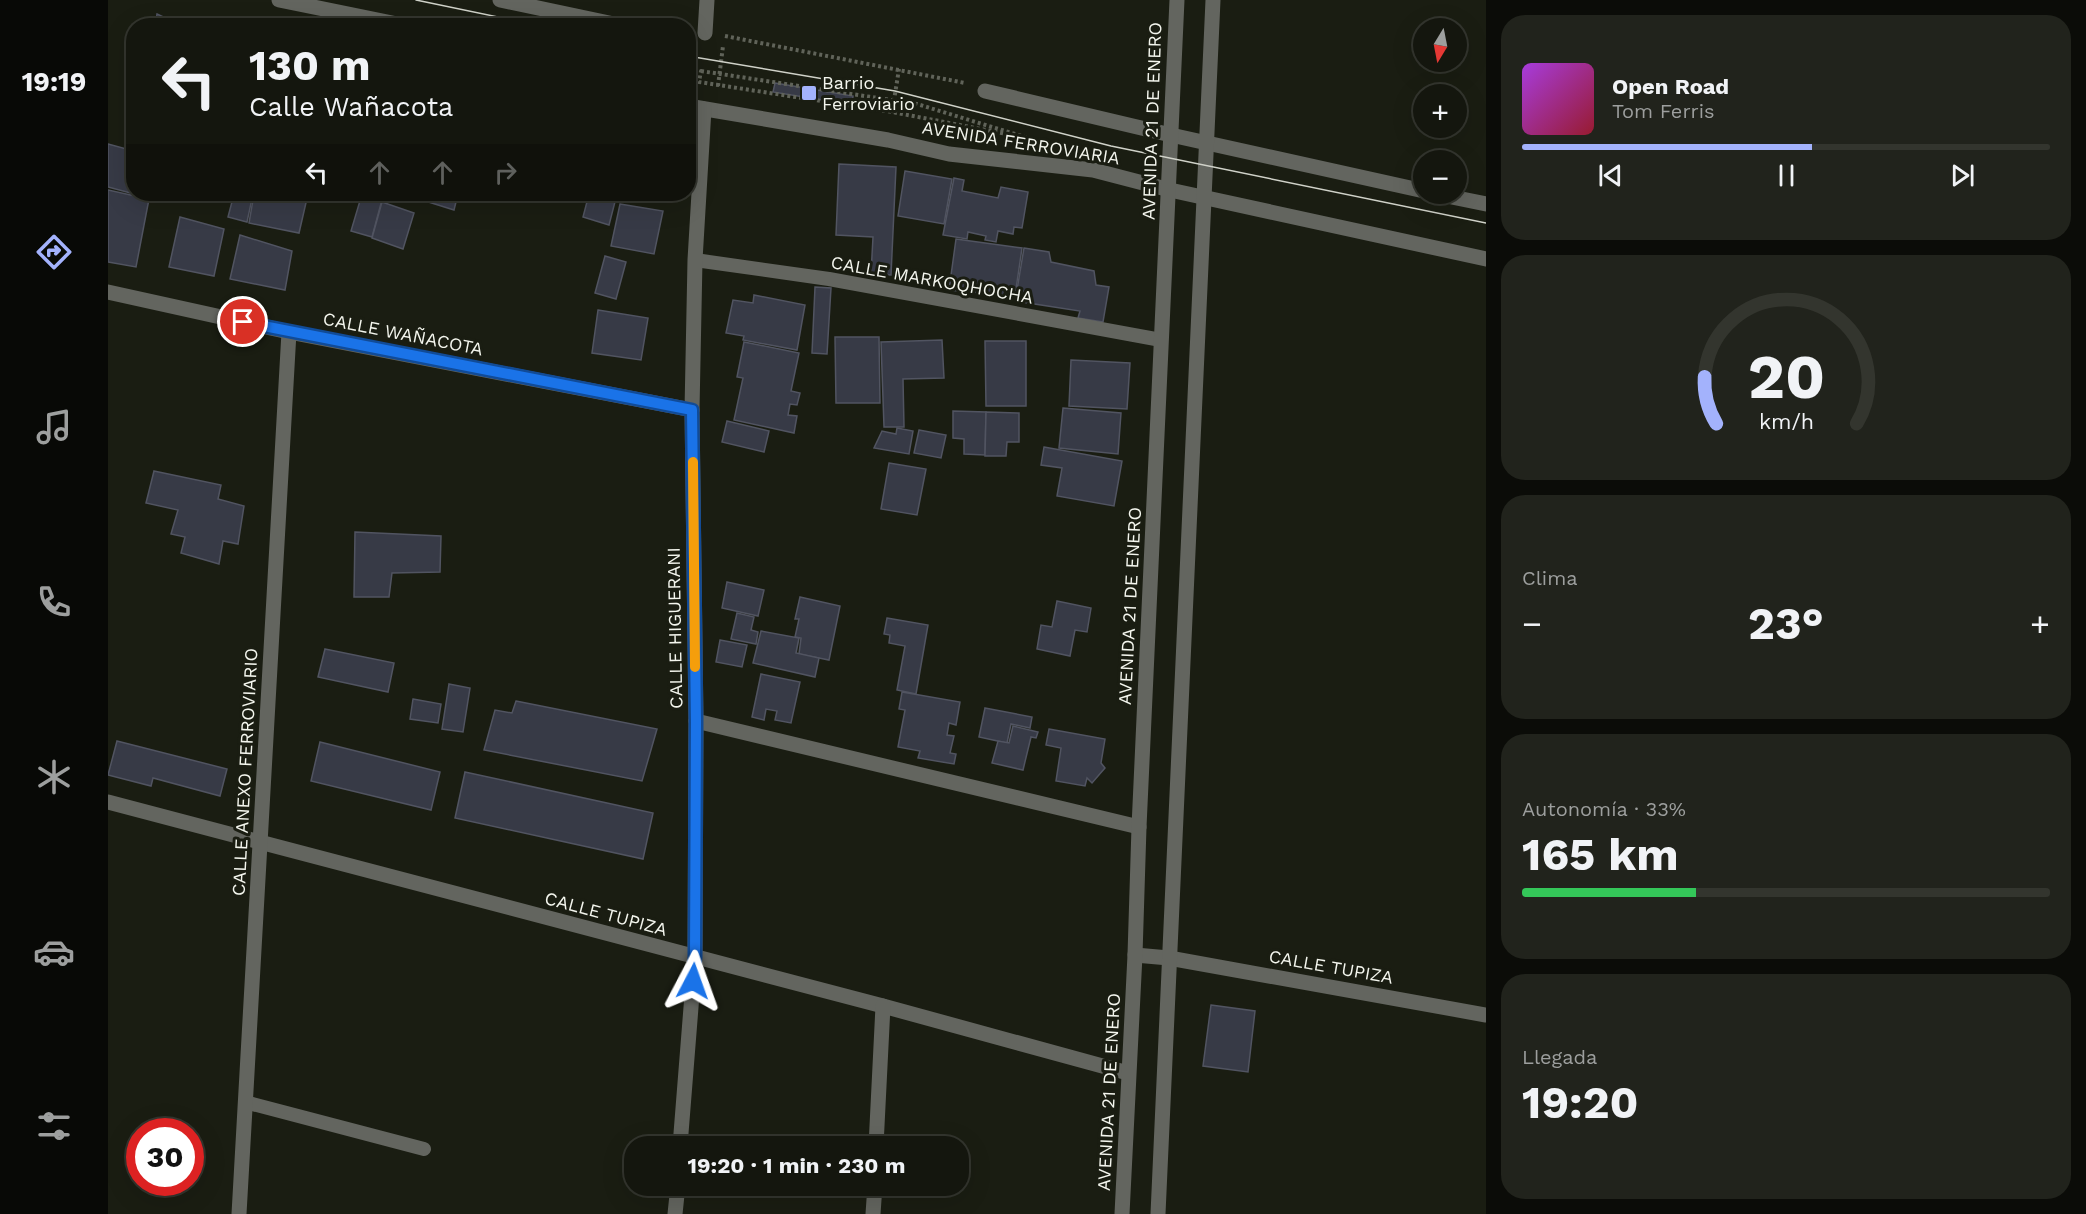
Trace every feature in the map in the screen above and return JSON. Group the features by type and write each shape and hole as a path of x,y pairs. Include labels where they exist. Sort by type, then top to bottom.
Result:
{"street":[{"path":"279,0 368,18"},
{"path":"500,0 586,18"},
{"path":"705,33 707,0"},
{"name":"AVENIDA 21 DE ENERO","path":"1122,1214 1136,955 1139,827 1177,0"},
{"path":"1158,1214 1213,0"},
{"name":"AVENIDA FERROVIARIA","path":"985,91 1207,144 1413,188"},
{"name":"AVENIDA FERROVIARIA","path":"703,108 888,140 950,154 1093,170 1204,198 1486,259"},
{"name":"CALLE HIGUERANI","path":"682,1136 695,957 696,721 692,410 695,260 703,108"},
{"path":"1467,200 1486,204"},
{"name":"CALLE WAÑACOTA","path":"108,292 289,332 692,410"},
{"name":"CALLE ANEXO FERROVIARIO","path":"239,1214 289,332"},
{"path":"696,721 1139,827"},
{"name":"CALLE TUPIZA","path":"108,802 883,1006 1128,1073"},
{"name":"CALLE TUPIZA","path":"1136,955 1169,958 1486,1015"},
{"path":"876,1136 883,1006"},
{"path":"675,1214 677,1196"},
{"path":"873,1214 874,1196"}],"lane":[{"name":"CALLE MARKOQHOCHA","path":"695,260 829,279 1161,340"},
{"path":"245,1102 424,1149"}],"path":[{"path":"705,33 958,80 985,91"},
{"path":"703,108 718,86 724,36"},
{"path":"888,140 899,69"},
{"path":"701,71 720,74 917,104 1028,138 892,112 699,82 701,71"}],"building":[{"path":"775,83 853,96 852,105 773,92"},
{"path":"108,144 126,149 126,192 108,187"},
{"path":"839,164 896,167 891,275 871,274 873,237 836,235"},
{"path":"905,171 952,179 944,224 898,216"},
{"path":"954,178 964,180 962,191 998,198 1001,187 1028,192 1022,228 1014,227 1013,234 998,231 996,242 985,240 986,236 968,232 967,239 943,235"},
{"path":"108,190 126,194 126,201 149,201 136,267 108,262"},
{"path":"232,201 252,201 247,222 228,217"},
{"path":"253,201 306,201 299,233 249,223"},
{"path":"360,201 382,201 372,237 351,231"},
{"path":"425,201 456,201 454,210"},
{"path":"587,201 615,201 609,225 583,217"},
{"path":"382,202 414,213 403,249 372,238"},
{"path":"620,204 663,211 654,254 611,246"},
{"path":"180,217 224,229 214,276 169,267"},
{"path":"240,235 292,251 285,290 230,279"},
{"path":"956,239 1022,248 1015,296 949,290"},
{"path":"1024,248 1049,252 1051,262 1094,271 1096,285 1109,287 1103,322 1078,318 1080,311 1022,302 1023,291 1017,290"},
{"path":"605,256 626,262 616,299 595,293"},
{"path":"815,287 831,288 827,354 812,353"},
{"path":"754,295 805,305 797,350 743,340 744,336 726,333 733,300 753,303"},
{"path":"598,310 648,318 641,360 592,353"},
{"path":"835,337 879,337 880,403 836,403"},
{"path":"942,340 944,378 903,379 904,427 884,427 881,342"},
{"path":"985,341 1026,341 1026,406 986,406"},
{"path":"744,342 799,353 791,391 800,393 797,405 790,404 788,415 797,416 794,433 734,420 743,378 737,377"},
{"path":"1071,360 1130,363 1127,409 1069,406"},
{"path":"1063,408 1121,413 1118,454 1059,448"},
{"path":"953,411 986,412 985,455 964,454 964,439 953,438"},
{"path":"986,412 1019,413 1019,442 1007,442 1006,456 985,456"},
{"path":"727,421 769,431 764,452 722,442"},
{"path":"897,428 913,431 909,454 874,448 882,431 896,434"},
{"path":"919,430 946,435 941,458 914,453"},
{"path":"1044,447 1122,461 1114,506 1057,496 1062,468 1041,465"},
{"path":"889,463 926,469 917,515 881,509"},
{"path":"154,471 221,485 218,499 244,506 238,544 223,541 219,564 181,553 185,537 171,534 178,510 146,503"},
{"path":"355,532 441,536 440,572 392,573 389,597 354,597"},
{"path":"727,582 764,590 758,616 722,608"},
{"path":"800,597 840,606 829,660 799,654 801,638 795,637 799,619 795,619"},
{"path":"1057,601 1091,608 1087,632 1075,630 1070,656 1037,649 1041,625 1052,627"},
{"path":"737,613 754,617 751,630 758,632 756,644 731,639"},
{"path":"887,618 928,625 916,694 897,690 905,646 889,643 890,635 884,634"},
{"path":"761,631 799,638 796,653 819,658 815,677 753,663"},
{"path":"720,640 747,645 742,667 716,662"},
{"path":"325,649 394,663 388,692 318,677"},
{"path":"761,674 800,682 791,723 775,720 777,711 766,709 764,720 752,717"},
{"path":"449,684 470,688 463,732 442,729"},
{"path":"902,692 960,702 956,725 949,723 947,735 954,736 950,753 956,754 954,764 918,758 920,751 898,747 905,710 899,709"},
{"path":"413,699 441,704 438,723 410,719"},
{"path":"516,701 657,729 642,781 484,750 495,710 512,713"},
{"path":"985,708 1032,717 1030,728 1011,724 1007,743 979,737"},
{"path":"1013,726 1038,732 1036,738 1031,737 1023,770 992,763 998,741 1009,743"},
{"path":"1049,729 1105,739 1101,763 1105,768 1092,783 1087,778 1085,786 1056,781 1061,748 1046,745"},
{"path":"117,741 227,769 220,796 153,778 151,786 108,775"},
{"path":"320,742 440,772 431,810 311,781"},
{"path":"465,772 653,813 643,859 455,818"},
{"path":"1211,1005 1255,1011 1248,1072 1203,1066"}],"tram line":[{"path":"416,0 503,18"},
{"path":"696,57 895,91 1111,146 1486,223"}],"slow traffic":[{"path":"693,462 695,667"}],"place":[{"name":"Barrio Ferroviario","path":"809,93"}],"route":[{"path":"243,322 692,410 696,721 693,981"}]}
